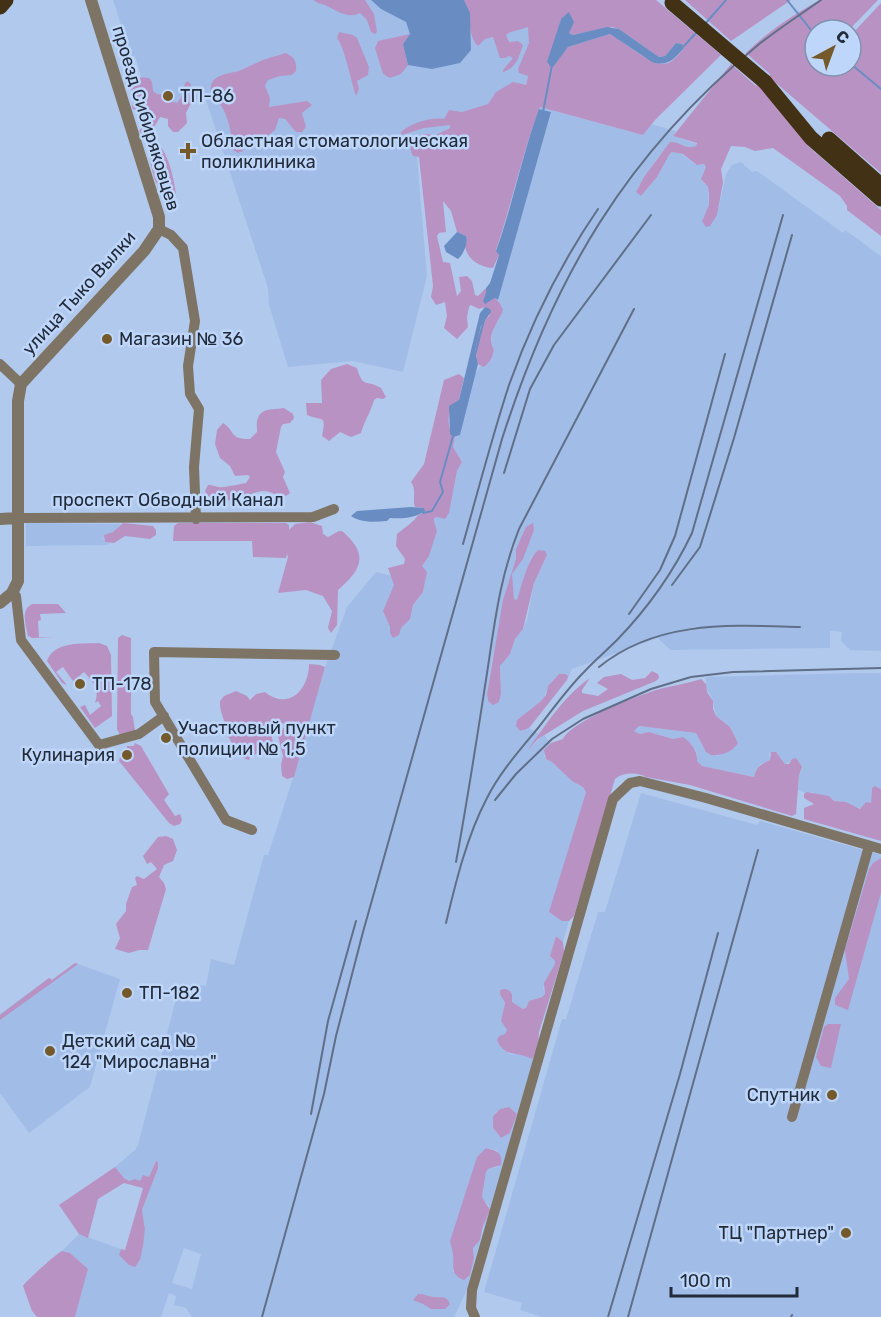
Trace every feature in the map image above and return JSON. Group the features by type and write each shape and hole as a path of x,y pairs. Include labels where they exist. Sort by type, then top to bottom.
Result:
{"main road":[{"path":"0,7 6,0"},
{"path":"671,1 881,185"},
{"path":"765,82 811,138 881,199"}],"street":[{"name":"проезд Сибиряковцев","path":"91,0 159,217 159,229 171,235 183,248 195,321 188,366 189,394 199,410 194,467 196,519"},
{"name":"улица Тыко Вылки","path":"21,384 122,276 144,251 159,229"},
{"path":"0,364 21,384 18,402 17,585 12,593 0,603"},
{"name":"проспект Обводный Канал","path":"0,519 313,517 334,509"},
{"path":"12,593 16,596 21,640 99,745 139,734 164,716"},
{"path":"252,830 226,820 155,702 154,652 335,655"},
{"path":"475,1317 471,1308 472,1290 613,799 630,783 640,781 881,849"},
{"path":"792,1117 869,846"}],"shaded area":[{"path":"113,0 371,0 381,9 406,22 410,34 471,50 470,13 464,0 550,0 524,90 416,145 427,276 403,372 353,361 288,367 269,305 268,288 205,97 152,113 135,56 131,56"},
{"path":"313,0 365,0 374,14 377,32 375,34 371,32 367,20 360,13 343,14"},
{"path":"371,0 464,0 470,13 471,50 460,63 432,69 408,65 403,44 410,34 406,22 381,9"},
{"path":"464,0 656,0 721,55 655,120 643,135 540,107 496,250 499,255 493,268 485,267 470,257 465,248 466,236 457,232 451,211 443,201 446,232 439,233 437,236 443,262 450,263 457,296 461,291 459,277 467,276 472,281 475,295 478,296 486,288 483,301 495,298 503,310 492,334 493,355 483,367 478,364 476,351 482,325 490,315 485,307 479,309 471,305 469,307 468,327 457,339 444,328 447,316 445,302 436,305 431,297 433,286 419,157 413,156 411,152 411,145 418,136 436,135 450,128 450,125 424,128 401,135 401,132 416,123 444,119 449,110 462,112 488,104 496,92 513,82 526,85 528,76 519,73 518,69 529,43 528,28 506,35 509,42 518,41 523,45 514,65 503,72 513,58 509,56 500,58 493,37 485,39 478,46 472,36","holes":["561,19 569,33 573,35 612,27 619,29 659,57 665,56 676,43 682,44 684,48 676,58 664,64 648,59 610,34 568,47 558,59 548,65"]},
{"path":"685,0 791,0 731,41"},
{"path":"820,0 878,0 861,18 803,18 803,78 863,78 863,22 881,3 881,173 769,77 770,74 746,53 781,24"},
{"path":"569,12 574,22 569,33 573,35 607,27 619,29 659,57 665,56 676,43 682,44 684,48 667,63 652,62 610,34 568,47 553,67 547,62 561,19"},
{"path":"339,32 357,38 369,67 368,75 357,81 359,89 356,96 337,38"},
{"path":"410,34 403,44 408,65 401,74 390,78 383,74 375,48 378,41"},
{"path":"285,53 294,59 296,71 292,75 268,80 265,86 270,98 269,107 307,101 312,105 302,113 306,127 302,132 296,132 285,119 279,118 275,130 260,142 247,139 243,151 238,153 233,150 228,120 222,107 212,95 211,85 220,76"},
{"path":"731,64 756,86 764,90 809,147 881,210 881,236 847,210 840,196 773,148 755,151 745,147 731,146 721,169 723,182 717,215 710,226 706,227 702,221 709,205 708,187 701,179 706,167 704,164 697,165 683,154 672,152 657,177 641,196 636,192 644,177 670,142 689,147 696,146 697,143 673,136"},
{"path":"136,77 149,78 153,91 167,95 177,103 181,98 185,83 187,81 191,84 192,101 186,113 187,123 178,132 173,132 168,126 168,119 160,117 153,129 146,135 139,131 149,118 132,108 134,95 131,83"},
{"path":"540,107 643,135 651,124 676,131 673,136 697,144 689,148 678,143 659,156 637,189 641,196 657,177 672,152 680,153 697,165 704,164 707,167 703,173 703,182 708,187 709,205 702,221 717,215 726,174 732,165 741,162 752,172 757,171 843,233 845,230 881,256 881,651 850,650 841,641 842,632 836,631 830,631 830,648 670,650 658,638 572,669 567,680 567,676 556,677 548,686 544,698 525,714 527,730 529,728 539,734 530,748 544,735 552,745 544,756 546,759 572,781 583,787 586,792 550,912 569,921 563,942 556,936 550,956 555,964 543,987 545,995 529,1001 523,1009 512,1002 513,996 504,999 505,1010 501,1021 507,1030 505,1034 509,1054 525,1055 532,1059 534,1057 465,1294 454,1317 192,1317 186,1308 174,1305 176,1296 169,1293 161,1317 75,1317 88,1269 70,1253 62,1251 79,1234 121,1249 120,1256 139,1263 145,1229 142,1210 158,1162 156,1161 149,1178 140,1181 129,1181 115,1167 138,1145 177,995 183,984 196,991 200,985 206,986 211,959 234,965 264,855 268,855 325,667 347,607 376,572 392,576 409,618 413,605 423,592 426,578 422,566 429,556 437,531 434,518 449,513 457,471 462,462 453,447 455,436 461,432 475,375 480,366 483,367 488,363 494,350 491,345 492,330 499,319 502,306 498,300 499,295 551,112 539,109","holes":["538,550 547,555 534,583 527,620 515,639 510,654 500,666 499,702 488,701 492,659 512,583 514,599 517,601 531,557","509,1107 517,1114 510,1133 501,1138 493,1128 493,1116 497,1111","486,1148 497,1150 498,1167 488,1169 486,1172 482,1198 489,1206 480,1240 473,1247 474,1258 471,1268 453,1272 453,1253","184,1248 201,1254 192,1289 172,1283"]},
{"path":"539,109 551,112 498,300 495,298 485,304 483,301 486,288 490,283 499,255 496,251"},
{"path":"153,141 161,147 167,159 176,193 174,197 162,191 154,178 148,146"},
{"path":"457,232 466,236 464,251 458,259 446,252 444,246"},
{"path":"485,307 491,312 481,326 475,351 478,364 460,435 453,437 450,434 449,406 459,400 480,313"},
{"path":"347,364 357,368 363,381 381,388 386,397 374,400 361,433 351,437 340,432 329,441 322,436 324,424 322,420 307,415 306,403 322,403 321,380 331,369"},
{"path":"459,374 464,378 459,400 450,411 449,421 453,437 455,436 453,447 462,462 457,471 449,513 445,519 434,518 437,531 429,556 422,566 427,572 423,592 413,605 410,619 401,628 399,635 393,638 383,611 394,585 388,568 404,564 405,559 396,546 397,534 418,515 424,513 424,508 415,507 414,488 411,482 424,464 444,380"},
{"path":"284,408 293,414 294,418 290,423 283,424 281,427 276,452 285,472 283,477 290,493 280,496 263,491 224,501 210,497 205,491 208,485 220,487 236,485 246,483 250,477 248,475 235,476 230,466 220,458 215,444 217,430 223,423 238,438 250,439 257,432 257,419 262,412"},
{"path":"424,508 425,511 413,517 390,518 387,521 373,522 351,516 357,511"},
{"path":"310,522 322,526 323,534 328,537 342,531 351,540 359,555 357,569 338,590 337,625 331,633 328,628 332,611 323,596 306,590 278,593 287,554 286,558 253,557 252,541 173,541 174,526 178,523 286,523 289,525 289,530 295,524"},
{"path":"26,523 121,524 115,531 103,538 105,542 110,543 107,545 26,546"},
{"path":"123,523 153,526 156,535 150,539 125,536 114,543 105,542 104,535 113,532"},
{"path":"533,523 534,530 523,559 512,574 514,599 517,600 534,554 538,550 545,551 547,555 534,583 523,629 515,639 510,654 500,666 501,694 499,702 493,705 488,701 487,694 503,600 516,559 516,549 526,527"},
{"path":"32,604 58,604 66,613 40,614 39,637 55,637 32,638 28,636 25,614"},
{"path":"122,635 131,638 131,714 135,731 120,735 117,729 118,638"},
{"path":"99,643 107,646 111,655 112,716 95,728 80,707 85,705 90,715 101,706 98,701 95,703 97,694 93,683 84,672 73,681 63,667 56,672 67,685 62,683 47,661 56,650 62,647"},
{"path":"309,664 325,667 294,777 287,779 282,776 283,756 278,736 284,724 278,721 271,733 273,742 269,747 251,755 249,760 238,753 227,735 220,701 224,696 236,691 250,700 256,694 265,692 273,697 289,698 301,689"},
{"path":"652,671 658,674 659,678 656,681 583,711 538,739 528,750 564,701 590,678 582,693 598,696 608,689 597,683 604,677 621,674 632,680 645,678"},
{"path":"881,673 881,789 875,786 872,788 871,803 866,802 861,808 853,807 846,802 834,801 829,796 798,790 802,768 796,759 785,764 776,752 769,754 770,760 761,764 754,777 702,766 697,761 697,754 691,744 683,737 673,739 649,732 640,734 634,731 639,726 696,733 706,752 717,756 733,749 738,743 730,727 716,716 712,698 706,688 706,677"},
{"path":"559,674 568,676 567,680 529,728 520,731 516,726 517,720 540,702 546,695 548,686"},
{"path":"701,679 706,684 707,692 713,701 716,716 730,727 738,743 733,749 723,754 711,755 706,752 696,733 639,726 634,731 640,734 649,732 673,739 683,737 693,748 697,761 702,766 754,777 759,766 770,760 771,752 776,752 785,764 789,764 792,759 796,758 802,767 799,775 796,814 792,816 690,785 639,774 626,774 618,777 615,779 574,916 569,921 562,921 549,912 586,792 583,787 572,781 546,759 544,750 551,743 563,739 578,725 605,710 656,690"},
{"path":"135,743 141,746 169,794 164,800 175,816 180,814 182,820 180,824 174,826 169,823 119,761 120,757 128,762 134,755 127,749 127,746 134,746"},
{"path":"875,786 881,789 881,841 804,819 804,808 814,804 804,798 807,792 829,796 834,801 846,802 860,809 866,802 871,803 872,788"},
{"path":"641,793 757,825 760,821 881,855 881,1317 542,1317 520,1310 522,1303 484,1292 562,1019 566,1019 598,912 605,912"},
{"path":"166,836 173,839 177,850 173,861 164,865 159,877 166,889 148,950 129,953 115,949 120,938 116,924 126,911 132,887 137,885 135,878 137,876 144,879 157,869 151,862 147,864 143,856 158,837"},
{"path":"881,858 881,893 848,1010 835,1005 835,998 849,979 845,950 869,869"},
{"path":"556,936 563,942 564,952 539,1032 538,1051 532,1059 507,1052 497,1040 507,1030 501,1021 505,1003 500,990 510,992 512,1002 523,1009 529,1001 542,997 545,994 544,983 555,964 550,956"},
{"name":"Детский сад № 124 \"Мирославна\"","path":"75,963 120,979 90,1087 29,1133 0,1093 0,1014 49,978 52,980"},
{"path":"75,963 78,964 0,1020 0,1015 49,978 52,980"},
{"path":"828,1024 841,1024 831,1068 821,1066 816,1057 824,1027"},
{"path":"509,1107 517,1114 510,1133 501,1138 493,1128 493,1116 500,1109"},
{"path":"486,1148 498,1153 501,1157 501,1165 488,1169 486,1172 482,1197 490,1210 480,1240 473,1248 474,1258 470,1275 464,1280 455,1273 450,1241 477,1157"},
{"path":"156,1161 158,1168 142,1210 145,1229 143,1246 140,1260 135,1267 129,1265 119,1255 121,1249 125,1250 143,1188 124,1183 98,1199 88,1238 79,1234 59,1205 115,1167 129,1181 135,1179 140,1181 143,1175 149,1177"},
{"path":"62,1251 70,1253 88,1269 75,1317 37,1317 32,1311 23,1286"},
{"path":"418,1294 443,1297 450,1304 445,1309 431,1309 413,1300"}],"waterway":[{"path":"705,24 726,0"},
{"path":"787,0 803,20"},
{"path":"684,46 696,33"},
{"path":"543,112 552,65"},
{"path":"863,74 881,89"},
{"path":"475,355 484,320"},
{"path":"423,513 432,511 443,492 440,482 453,436"}],"railway":[{"path":"262,1317 324,1094 336,1036 363,932 502,439 545,324 600,222 633,175 670,130 711,87 758,45 821,0"},
{"path":"463,544 497,424 518,362 559,272 598,209"},
{"path":"504,473 530,389 554,345 651,215"},
{"path":"446,923 468,843 487,798 498,779 572,685 617,640 649,603 677,562 692,533 783,215"},
{"path":"672,585 700,547 792,235"},
{"path":"456,862 497,606 512,549 519,529 634,309"},
{"path":"629,614 660,570 675,536 725,354"},
{"path":"599,667 621,652 670,633 721,626 800,627"},
{"path":"495,800 516,774 552,739 583,719 651,689 691,677 733,672 881,668"},
{"path":"628,1317 758,850"},
{"path":"311,1114 328,1021 356,921"},
{"path":"608,1317 680,1074 718,933"}],"place":[{"name":"ТП-86","path":"168,96"},
{"name":"Областная стоматологическая поликлиника","path":"188,151"},
{"name":"Магазин № 36","path":"107,339"},
{"name":"ТП-178","path":"80,684"},
{"name":"Участковый пункт полиции № 1,5","path":"166,738"},
{"name":"Кулинария","path":"127,755"},
{"name":"ТП-182","path":"127,993"},
{"name":"Детский сад № 124 \"Мирославна\"","path":"50,1051"},
{"name":"Спутник","path":"832,1095"},
{"name":"ТЦ \"Партнер\"","path":"846,1233"}]}
